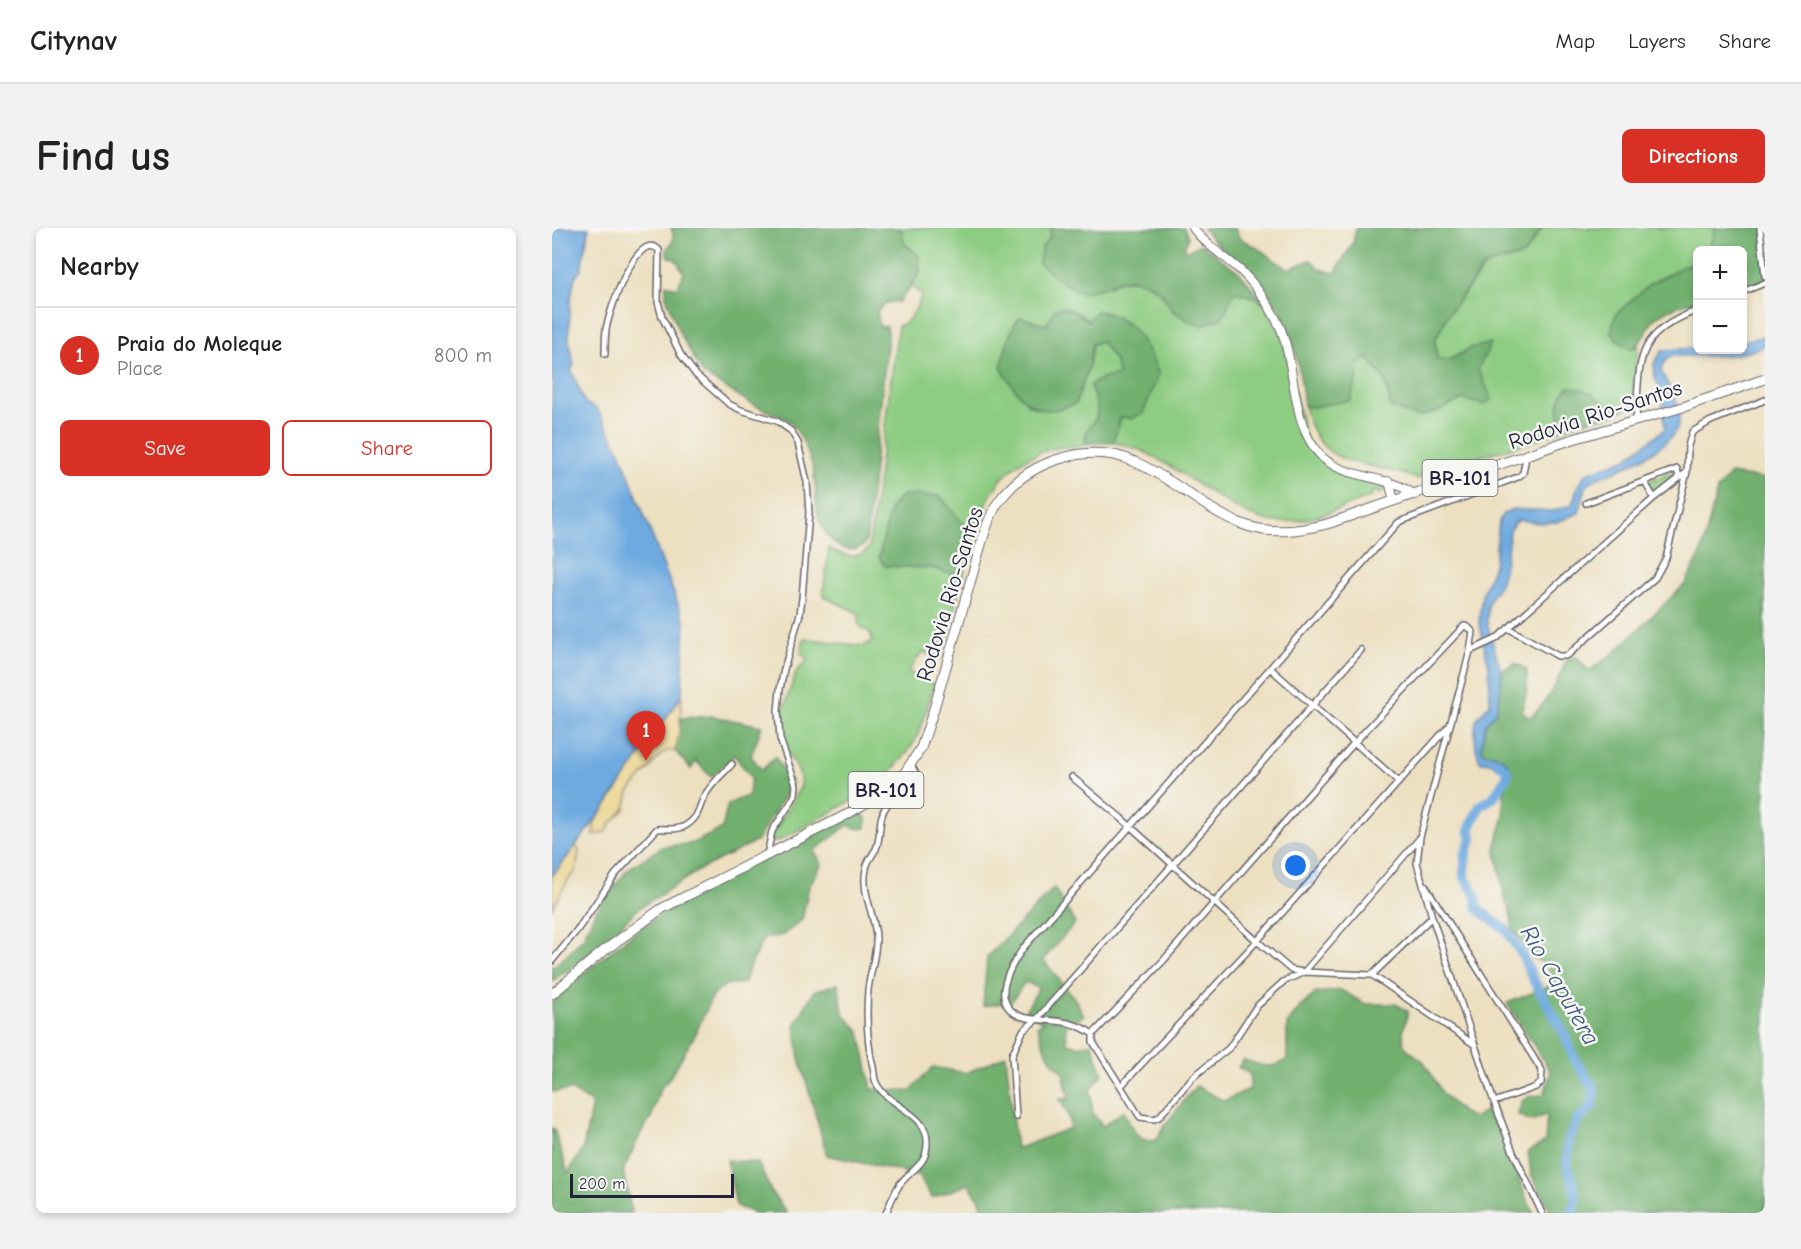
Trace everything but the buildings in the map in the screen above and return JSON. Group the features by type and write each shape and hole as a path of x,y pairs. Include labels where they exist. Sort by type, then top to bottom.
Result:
{"highway":[{"name":"Rodovia Rio-Santos","path":"553,992 661,909 846,815 894,784 911,765 921,748 991,515 1002,496 1017,481 1038,467 1081,454 1099,453 1118,456 1160,474 1203,503 1243,525 1282,531 1299,531 1327,525 1570,440 1683,407 1765,379"}],"street":[{"path":"1193,228 1259,290 1268,305 1286,345 1306,432 1320,455 1341,469 1389,481 1415,495"},
{"path":"1760,228 1765,276"},
{"path":"605,354 609,315 623,277 638,247 650,242 659,250 657,292 662,317 688,367 729,404 777,421 791,431 798,443 808,495 804,582 800,614 780,689 778,711 780,739 796,785 795,795 772,831 767,855"},
{"path":"1747,290 1765,283"},
{"path":"1636,421 1640,367 1648,343 1654,334 1693,312"},
{"path":"1508,628 1558,656 1565,656 1655,578 1666,558 1687,472 1689,438 1692,432 1711,421 1765,400"},
{"path":"1093,1034 1073,1024 1018,1016 1006,1004 1004,987 1011,965 1024,947 1399,522 1518,477 1523,473 1526,457"},
{"path":"1586,503 1677,469 1679,477"},
{"path":"1470,651 1496,639 1654,498 1687,472"},
{"path":"1389,481 1394,501"},
{"path":"1644,481 1654,498"},
{"path":"1420,837 1304,972 1283,982 1263,1000 1229,1048 1191,1078 1159,1117 1154,1119 1140,1117 1093,1042 1093,1034 1163,961 1355,742 1464,626 1473,632 1470,651 1420,837 1417,852 1419,876 1494,1102 1513,1152 1542,1213"},
{"path":"1016,1117 1012,1055 1023,1030 1037,1019 1361,650"},
{"path":"1271,669 1398,781"},
{"path":"1121,1086 1257,940 1450,725"},
{"path":"552,961 627,861 657,829 672,830 694,819 699,814 705,794 732,764"},
{"path":"886,1213 900,1184 921,1165 926,1155 927,1137 920,1123 892,1101 875,1080 868,1039 868,990 876,934 864,880 866,867 876,849 882,816 890,802 900,796 907,787 913,787 916,774 911,765"},
{"path":"1072,777 1291,970 1372,975 1476,1046"},
{"path":"879,795 890,802"},
{"path":"1419,876 1542,1071 1541,1083 1536,1087 1494,1102"},
{"path":"1372,975 1432,917"}],"green space":[{"path":"671,228 898,228 902,231 904,243 919,256 920,273 899,302 887,303 877,312 880,327 887,326 888,336 866,542 860,548 852,550 835,544 823,528 817,510 813,468 803,442 792,424 787,419 752,404 703,374 679,332 666,296 666,284 677,288 684,273 677,261 667,255 666,249 673,240"},
{"path":"898,228 1051,228 1050,238 1042,247 1106,287 1128,280 1145,282 1160,293 1173,311 1212,321 1222,318 1234,292 1258,298 1263,301 1281,334 1306,439 1325,465 1387,483 1386,489 1379,494 1377,491 1372,492 1372,496 1303,520 1279,522 1246,513 1156,458 1137,449 1113,442 1121,417 1131,418 1109,313 1097,311 1089,322 1066,308 1047,325 1027,319 1011,336 1006,346 1027,404 1036,408 1053,409 1089,365 1092,344 1101,341 1115,361 1119,375 1101,379 1090,385 1096,402 1097,414 1087,432 1086,445 1060,447 1042,452 1011,469 993,491 986,504 971,545 966,530 940,496 903,495 891,507 879,557 885,566 932,568 949,573 964,573 941,658 922,652 908,672 934,684 924,720 909,751 878,782 839,808 773,842 771,837 801,786 799,772 787,751 783,732 783,710 797,671 808,660 801,653 804,638 863,646 873,641 870,632 858,623 860,614 823,596 829,548 839,553 855,556 869,548 898,326 910,317 922,295 911,286 920,273 912,249 904,243 902,231"},
{"path":"1051,228 1184,228 1188,237 1184,248 1188,251 1201,244 1239,272 1263,301 1261,303 1258,298 1234,292 1222,318 1201,326 1173,311 1162,293 1150,285 1133,279 1120,280 1106,287 1081,293 1063,283 1039,263 1042,247 1050,238"},
{"path":"1203,228 1235,228 1239,238 1288,269 1311,260 1320,269 1335,273 1353,243 1356,228 1542,228 1524,255 1484,266 1449,313 1435,340 1437,359 1449,360 1471,348 1491,343 1478,369 1492,399 1484,405 1462,399 1440,410 1418,417 1391,408 1385,380 1368,358 1359,363 1357,379 1350,400 1314,407 1304,406 1295,349 1279,309 1255,279"},
{"path":"1542,228 1715,228 1710,246 1693,246 1693,263 1684,266 1631,349 1638,345 1631,406 1612,416 1614,411 1562,394 1559,408 1560,426 1569,427 1531,442 1457,463 1417,479 1347,460 1333,454 1321,443 1311,428 1304,406 1314,407 1357,379 1359,363 1368,358 1385,380 1391,408 1418,417 1440,410 1462,399 1478,368 1471,348 1449,360 1437,360 1435,340 1449,313 1485,266 1524,255"},
{"path":"1715,228 1765,228 1765,281 1747,287 1747,246 1710,246"},
{"path":"1693,263 1693,301 1672,308 1658,316 1636,346 1631,349 1618,342 1611,331 1616,314 1651,283"},
{"path":"1065,308 1089,321 1096,311 1109,314 1129,325 1143,342 1159,374 1143,413 1131,419 1121,417 1113,442 1086,444 1087,431 1097,414 1096,402 1090,385 1101,379 1119,375 1115,361 1101,341 1092,344 1089,365 1076,403 1062,408 1050,410 1030,404 1015,389 1001,367 1010,334 1020,317 1047,325 1055,309"},
{"path":"1568,387 1588,392 1615,412 1612,416 1583,421 1569,427 1560,426 1560,400"},
{"path":"1676,471 1678,477 1654,496 1646,482"},
{"path":"1730,474 1765,479 1765,1213 1550,1213 1531,1174 1528,1152 1545,1142 1547,1114 1532,1121 1518,1115 1522,1101 1531,1096 1544,1095 1551,1072 1507,1003 1552,985 1548,965 1534,959 1513,930 1510,911 1506,903 1495,848 1504,816 1505,787 1512,772 1495,754 1485,754 1481,748 1485,725 1496,711 1501,671 1515,663 1527,670 1527,690 1522,711 1529,718 1547,698 1568,658 1577,657 1589,671 1615,652 1685,584 1701,554 1717,490"},
{"path":"903,495 940,496 959,519 970,538 971,545 964,573 949,573 932,568 885,566 879,557 891,507"},
{"path":"712,716 762,726 751,756 762,770 775,757 792,783 757,841 701,869 639,908 593,952 552,981 552,965 555,966 583,938 595,912 628,869 662,847 693,843 722,829 728,804 749,795 751,777 734,755 711,777 696,761 691,769 675,751 681,718"},
{"path":"854,813 863,814 866,818 866,828 859,829 848,825 814,851 822,864 809,886 802,920 783,935 763,939 745,983 725,985 712,997 695,1035 670,1077 660,1089 651,1118 642,1131 623,1171 632,1213 552,1213 552,1128 568,1173 583,1149 592,1104 571,1090 552,1092 552,1003 605,956 663,913 733,873"},
{"path":"1054,888 1075,923 1043,960 1074,998 1084,1015 1066,1026 1067,1043 1078,1046 1092,1043 1103,1074 1090,1090 1093,1114 1103,1126 1124,1111 1139,1137 1149,1141 1156,1140 1167,1122 1196,1086 1224,1101 1250,1089 1250,1074 1238,1067 1244,1060 1271,1066 1287,1059 1287,1024 1300,1007 1316,993 1341,990 1365,1004 1396,1004 1408,1011 1403,1032 1404,1046 1424,1062 1443,1094 1463,1113 1474,1118 1492,1103 1527,1200 1534,1213 982,1213 981,1202 969,1184 932,1198 918,1175 827,1155 800,1060 795,1025 814,991 838,984 843,1013 860,1032 872,1089 910,1091 933,1067 966,1073 1006,1055 1016,1149 1070,1128 1069,1117 1060,1099 1069,1099 1063,1071 1054,1064 1046,1051 1037,1026 1043,1022 1025,1011 1039,988 1025,982 1011,1002 983,1006 987,957"},
{"path":"727,1160 758,1163 772,1193 787,1213 754,1213 736,1206"}],"sand":[{"path":"682,695 679,734 675,751 666,751 660,756 629,792 625,809 611,823 607,831 594,835 594,823"},
{"path":"576,846 579,850 576,871 568,880 552,908 552,876"}],"water":[{"path":"552,228 589,228 581,270 575,277 570,303 569,340 574,365 571,369 585,403 597,409 619,449 685,622 682,695 603,810 552,876"},
{"path":"1765,336 1765,345 1747,352 1747,340"},
{"path":"1693,348 1693,354 1738,354 1673,356 1666,360 1661,370 1676,401 1679,415 1675,432 1667,441 1643,458 1592,481 1586,487 1579,513 1557,522 1539,523 1519,520 1514,523 1510,531 1504,571 1488,606 1487,623 1501,671 1500,693 1496,711 1485,725 1481,748 1485,754 1502,758 1508,764 1512,772 1508,775 1496,766 1481,762 1476,748 1475,735 1478,717 1490,704 1489,667 1479,621 1482,595 1494,565 1499,521 1503,514 1512,509 1553,511 1572,505 1578,485 1586,473 1625,459 1665,429 1662,393 1655,378 1654,363 1663,350"}],"waterway":[{"name":"Rio Caputera","path":"1500,764 1506,769 1508,775 1493,798 1480,806 1469,830 1472,839 1466,853 1464,875 1475,894 1478,909 1506,930 1521,953 1565,1035 1574,1058 1595,1091 1592,1107 1577,1121 1569,1139 1567,1165 1574,1184 1576,1199 1572,1213"}],"place":[{"name":"Praia do Moleque","path":"646,761"}]}
